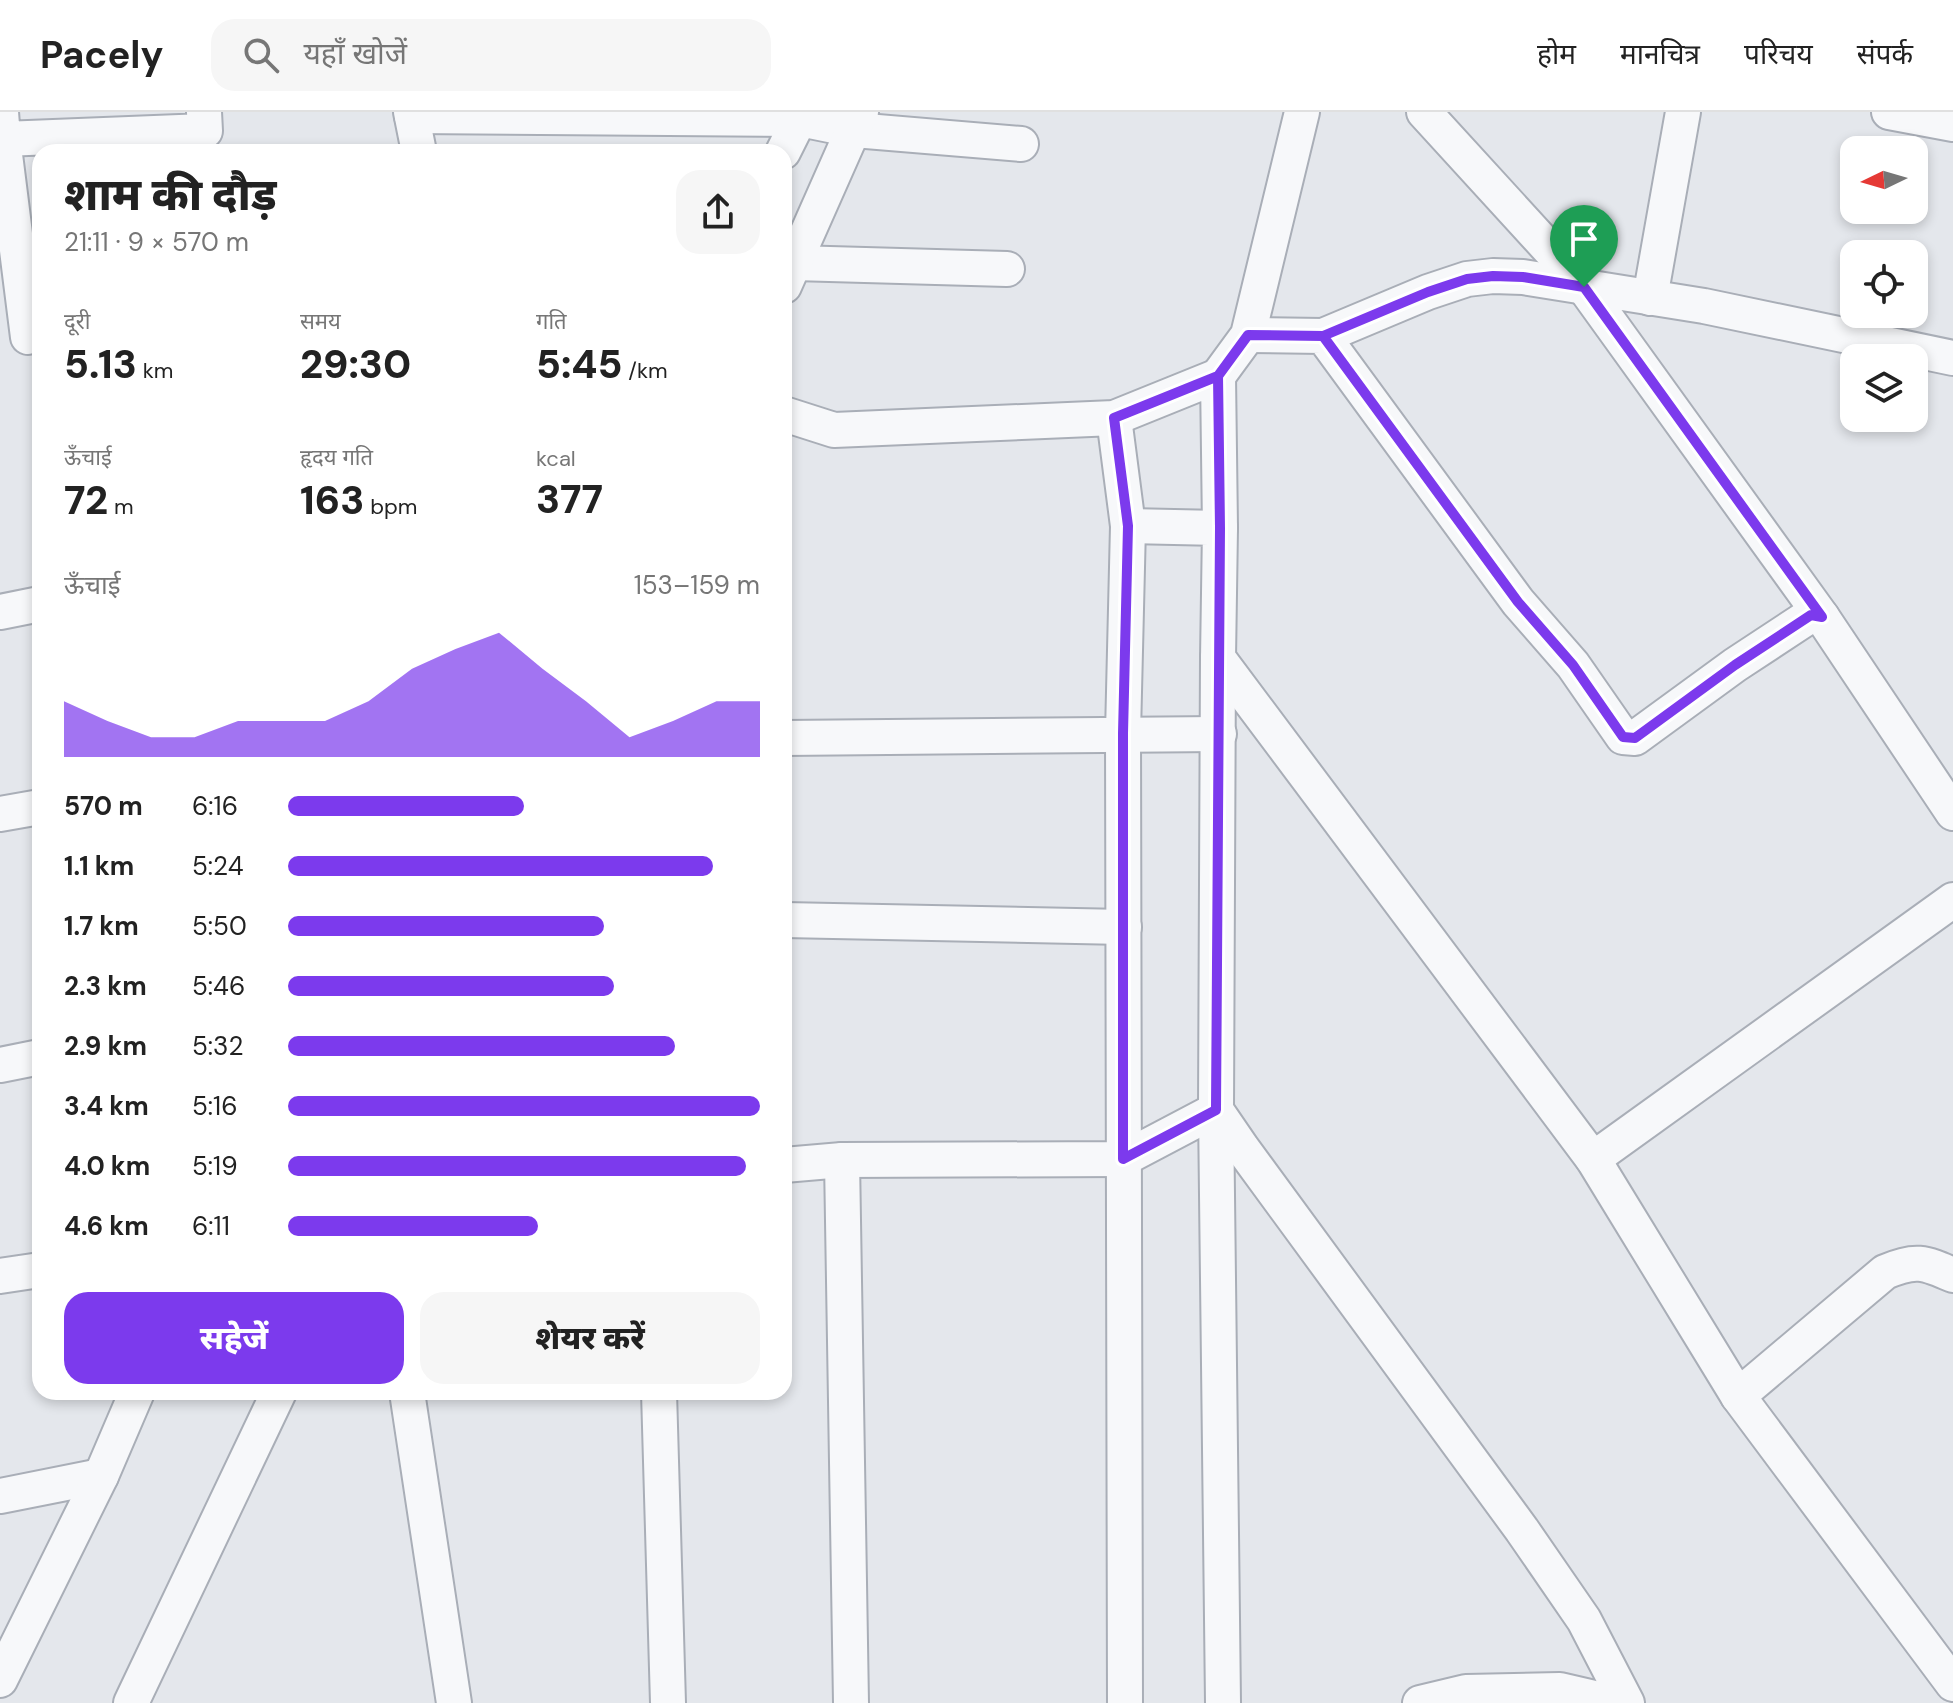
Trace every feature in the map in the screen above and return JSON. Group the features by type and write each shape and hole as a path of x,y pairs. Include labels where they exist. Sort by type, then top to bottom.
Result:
{"street":[{"path":"23,338 2,126 205,131 204,112"},
{"path":"792,417 834,430 1114,418 1218,376 1248,335 1302,112"},
{"path":"1424,112 1584,287 1822,617 1953,813"},
{"path":"1650,298 1683,112"},
{"path":"1889,112 1953,124"},
{"path":"417,144 411,114 802,115 1021,144"},
{"path":"787,144 802,115"},
{"path":"792,267 858,121"},
{"path":"792,274 1007,269"},
{"path":"1248,335 1323,336 1428,292 1467,279 1493,276 1523,277 1704,306 1953,358"},
{"path":"1323,336 1518,602 1573,665 1623,737 1635,738 1735,665 1811,615 1822,617"},
{"path":"1218,376 1220,528 1216,1110 1223,1703"},
{"path":"1114,418 1128,526 1123,733 1125,1703"},
{"path":"1128,526 1220,528"},
{"path":"0,612 32,606"},
{"path":"1218,658 1593,1159 1738,1396 1953,1684"},
{"path":"792,738 1219,734"},
{"path":"0,814 32,808"},
{"path":"1593,1159 1953,900"},
{"path":"792,920 1124,927"},
{"path":"0,1065 32,1059"},
{"path":"792,1164 842,1160 1123,1159 1216,1110"},
{"path":"1216,1110 1522,1530 1584,1620 1627,1703"},
{"path":"842,1160 851,1703"},
{"path":"1738,1396 1885,1272 1904,1264 1930,1265 1953,1275"},
{"path":"0,1276 32,1271"},
{"path":"0,1680 101,1476 134,1400"},
{"path":"131,1703 275,1400"},
{"path":"408,1400 454,1703"},
{"path":"659,1400 668,1703"},
{"path":"0,1496 101,1476"},
{"path":"1420,1703 1466,1692 1560,1690 1616,1703"}],"route":[{"path":"1584,287 1523,277 1467,279 1323,336 1248,335 1218,376 1114,418 1128,526 1123,733 1123,1159 1216,1110 1220,528 1218,376 1248,335 1323,336 1518,602 1573,665 1623,737 1635,738 1735,665 1811,615 1822,617 1584,287"}]}
